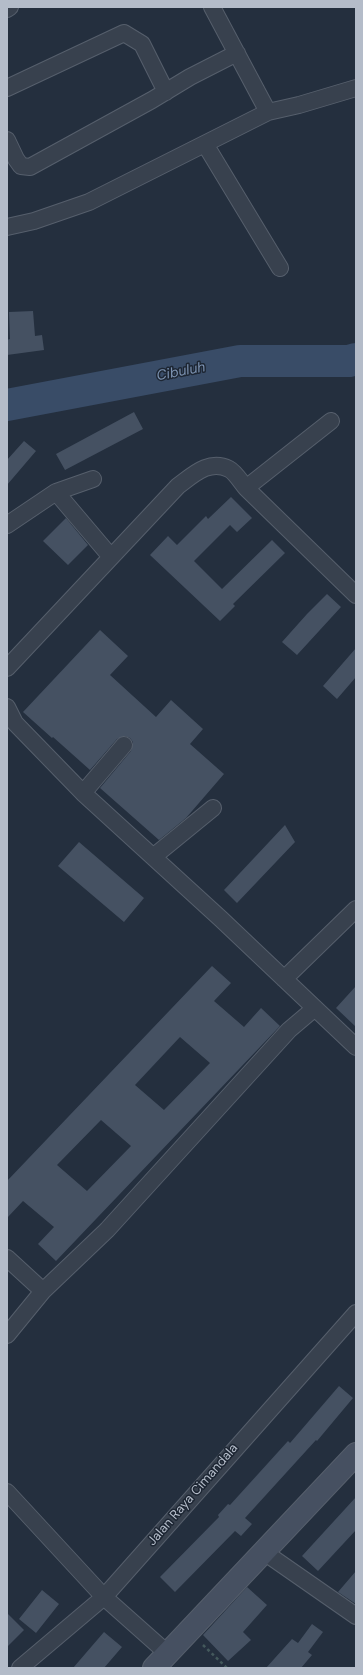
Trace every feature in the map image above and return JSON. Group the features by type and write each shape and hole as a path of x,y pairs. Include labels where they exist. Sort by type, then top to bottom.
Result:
{"street":[{"path":"212,7 268,112"},
{"path":"7,88 124,34 142,44 166,92"},
{"path":"7,140 21,166 30,167 166,92 190,77 237,53"},
{"path":"7,227 34,221 89,202 268,112 299,105 356,88"},
{"path":"205,144 280,268"},
{"path":"246,488 331,421"},
{"path":"7,668 178,486 202,469 216,465 230,469 246,488 356,595"},
{"path":"7,525 56,492 93,479"},
{"path":"56,492 111,557"},
{"path":"7,707 15,723 83,793 356,1046"},
{"path":"83,793 124,745"},
{"path":"153,857 213,808"},
{"path":"284,979 356,909"},
{"path":"7,1335 43,1291 106,1230 289,1030 315,1008"},
{"path":"7,1258 43,1291"},
{"name":"Jalan Raya Cimandala","path":"20,1668 104,1597 356,1313"},
{"path":"7,1492 161,1661 225,1591 264,1552 356,1454"},
{"path":"264,1552 356,1616"}],"path":[{"path":"188,1631 227,1668"}],"building":[{"path":"33,311 35,336 42,335 44,350 7,355 7,340 10,339 9,312"},
{"path":"134,412 143,429 65,470 56,454"},
{"path":"24,441 36,451 7,485 7,460"},
{"path":"231,497 252,518 237,532 230,525 194,561 222,589 272,540 285,553 233,604 235,606 220,621 150,555 168,536 177,545 206,516 208,519"},
{"path":"66,518 88,545 68,565 43,541"},
{"path":"327,594 341,607 297,655 282,642"},
{"path":"100,630 128,656 110,675 156,717 171,700 203,729 190,744 224,774 186,818 159,840 100,788 131,751 133,742 130,738 125,736 117,739 90,770 23,712"},
{"path":"356,648 356,677 337,699 323,686"},
{"path":"285,825 295,842 237,903 224,890"},
{"path":"79,842 144,898 124,922 58,866"},
{"path":"212,966 231,983 214,1001 244,1027 261,1008 280,1026 56,1261 38,1244 54,1227 23,1201 7,1218 7,1181","holes":["180,1037 210,1063 164,1110 135,1085","101,1120 131,1146 87,1191 57,1165"]},
{"path":"356,986 356,1027 336,1008"},
{"path":"339,1386 353,1398 317,1441 316,1440 245,1518 252,1524 241,1536 235,1531 175,1592 160,1577 219,1517 218,1515 228,1504 230,1505 288,1441 290,1443"},
{"path":"356,1497 356,1530 318,1571 302,1556"},
{"path":"356,1571 356,1604 338,1592"},
{"path":"247,1587 267,1605 243,1632 251,1640 228,1661 203,1635"},
{"path":"42,1590 59,1604 36,1633 19,1619"},
{"path":"7,1613 24,1630 7,1647"},
{"path":"312,1624 323,1632 308,1652 312,1655 301,1668 266,1668 292,1639 298,1643"},
{"path":"104,1632 122,1647 104,1668 73,1668"}],"waterway":[{"name":"Cibuluh","path":"7,405 240,361 349,361 356,359"}]}
